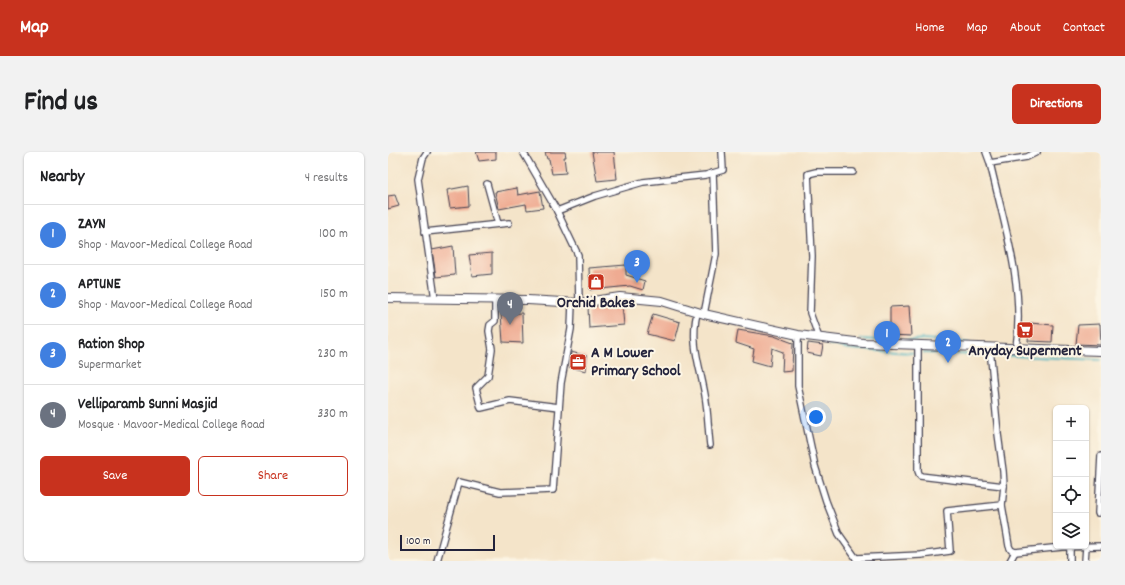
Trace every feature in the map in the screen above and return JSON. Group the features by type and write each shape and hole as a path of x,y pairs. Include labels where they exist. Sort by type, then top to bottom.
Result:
{"main road":[{"path":"388,298 575,303 620,297 662,301 700,313 798,335 863,343 1101,351"}],"street":[{"path":"427,152 422,158 418,179 435,299"},
{"path":"437,561 459,482 500,492 553,490 561,384 575,303 578,255 557,212 523,152"},
{"path":"557,212 595,196 648,181 686,178 723,170 722,152"},
{"path":"986,152 990,163 1016,282 1019,306 1016,348"},
{"path":"990,163 1028,157 1037,152"},
{"path":"819,338 810,313 812,256 808,174 816,172 853,172"},
{"path":"710,445 705,396 694,343 693,328 700,313 716,254 713,173"},
{"path":"487,184 498,224"},
{"path":"425,232 509,223"},
{"path":"495,300 495,321 490,325 489,331 492,349 488,376 476,388 481,408 510,401 559,407"},
{"path":"798,335 798,386 810,449 826,501 839,534 857,560 950,551 947,511 1002,505"},
{"path":"918,344 918,471 920,476 1004,486"},
{"path":"990,348 1004,486 1002,505 1009,546 1011,550 1015,552 1053,549"},
{"path":"1098,514 1101,456"},
{"path":"1089,547 1101,546"},
{"path":"1070,549 1070,561"},
{"path":"1085,561 1086,549"},
{"path":"1010,561 1015,552"}],"building":[{"path":"476,152 496,152 496,159 479,161"},
{"path":"545,152 565,152 566,157 564,157 566,173 552,174 549,159 547,159"},
{"path":"592,152 614,152 617,179 597,181"},
{"path":"468,186 469,206 450,208 447,190"},
{"path":"517,188 518,195 540,191 543,208 527,210 526,204 499,209 495,192"},
{"path":"395,195 399,206 388,209 388,196"},
{"path":"453,246 455,275 436,277 432,250"},
{"path":"492,253 492,274 472,276 469,255"},
{"path":"626,265 626,275 645,281 643,290 630,286 590,290 589,268"},
{"path":"622,304 624,325 589,328 588,307"},
{"path":"909,306 911,336 890,335 890,307"},
{"path":"522,313 523,343 503,342 501,314"},
{"path":"653,314 680,322 675,341 647,334"},
{"path":"1030,323 1053,325 1052,342 1028,341"},
{"path":"1100,324 1101,345 1076,344 1078,325"},
{"path":"738,330 774,336 793,343 792,371 782,372 783,352 772,348 770,366 752,361 754,349 736,343"},
{"path":"808,343 823,345 821,356 807,353"},
{"name":"A M Lower Primary School","path":"571,352 587,356 586,371 569,367"}],"waterway":[{"path":"861,339 878,340"},
{"path":"904,341 924,339 969,343"},
{"path":"828,344 849,349 913,353"},
{"path":"924,353 985,355"},
{"path":"997,355 1101,360"}],"place":[{"name":"Orchid Bakes","path":"596,282"},
{"name":"Ration Shop","path":"637,283"},
{"name":"Velliparamb Sunni Masjid","path":"510,325"},
{"name":"Anyday Superment","path":"1025,330"},
{"name":"ZAYN","path":"887,354"},
{"name":"A M Lower Primary School","path":"578,362"},
{"name":"APTUNE","path":"948,363"}]}
